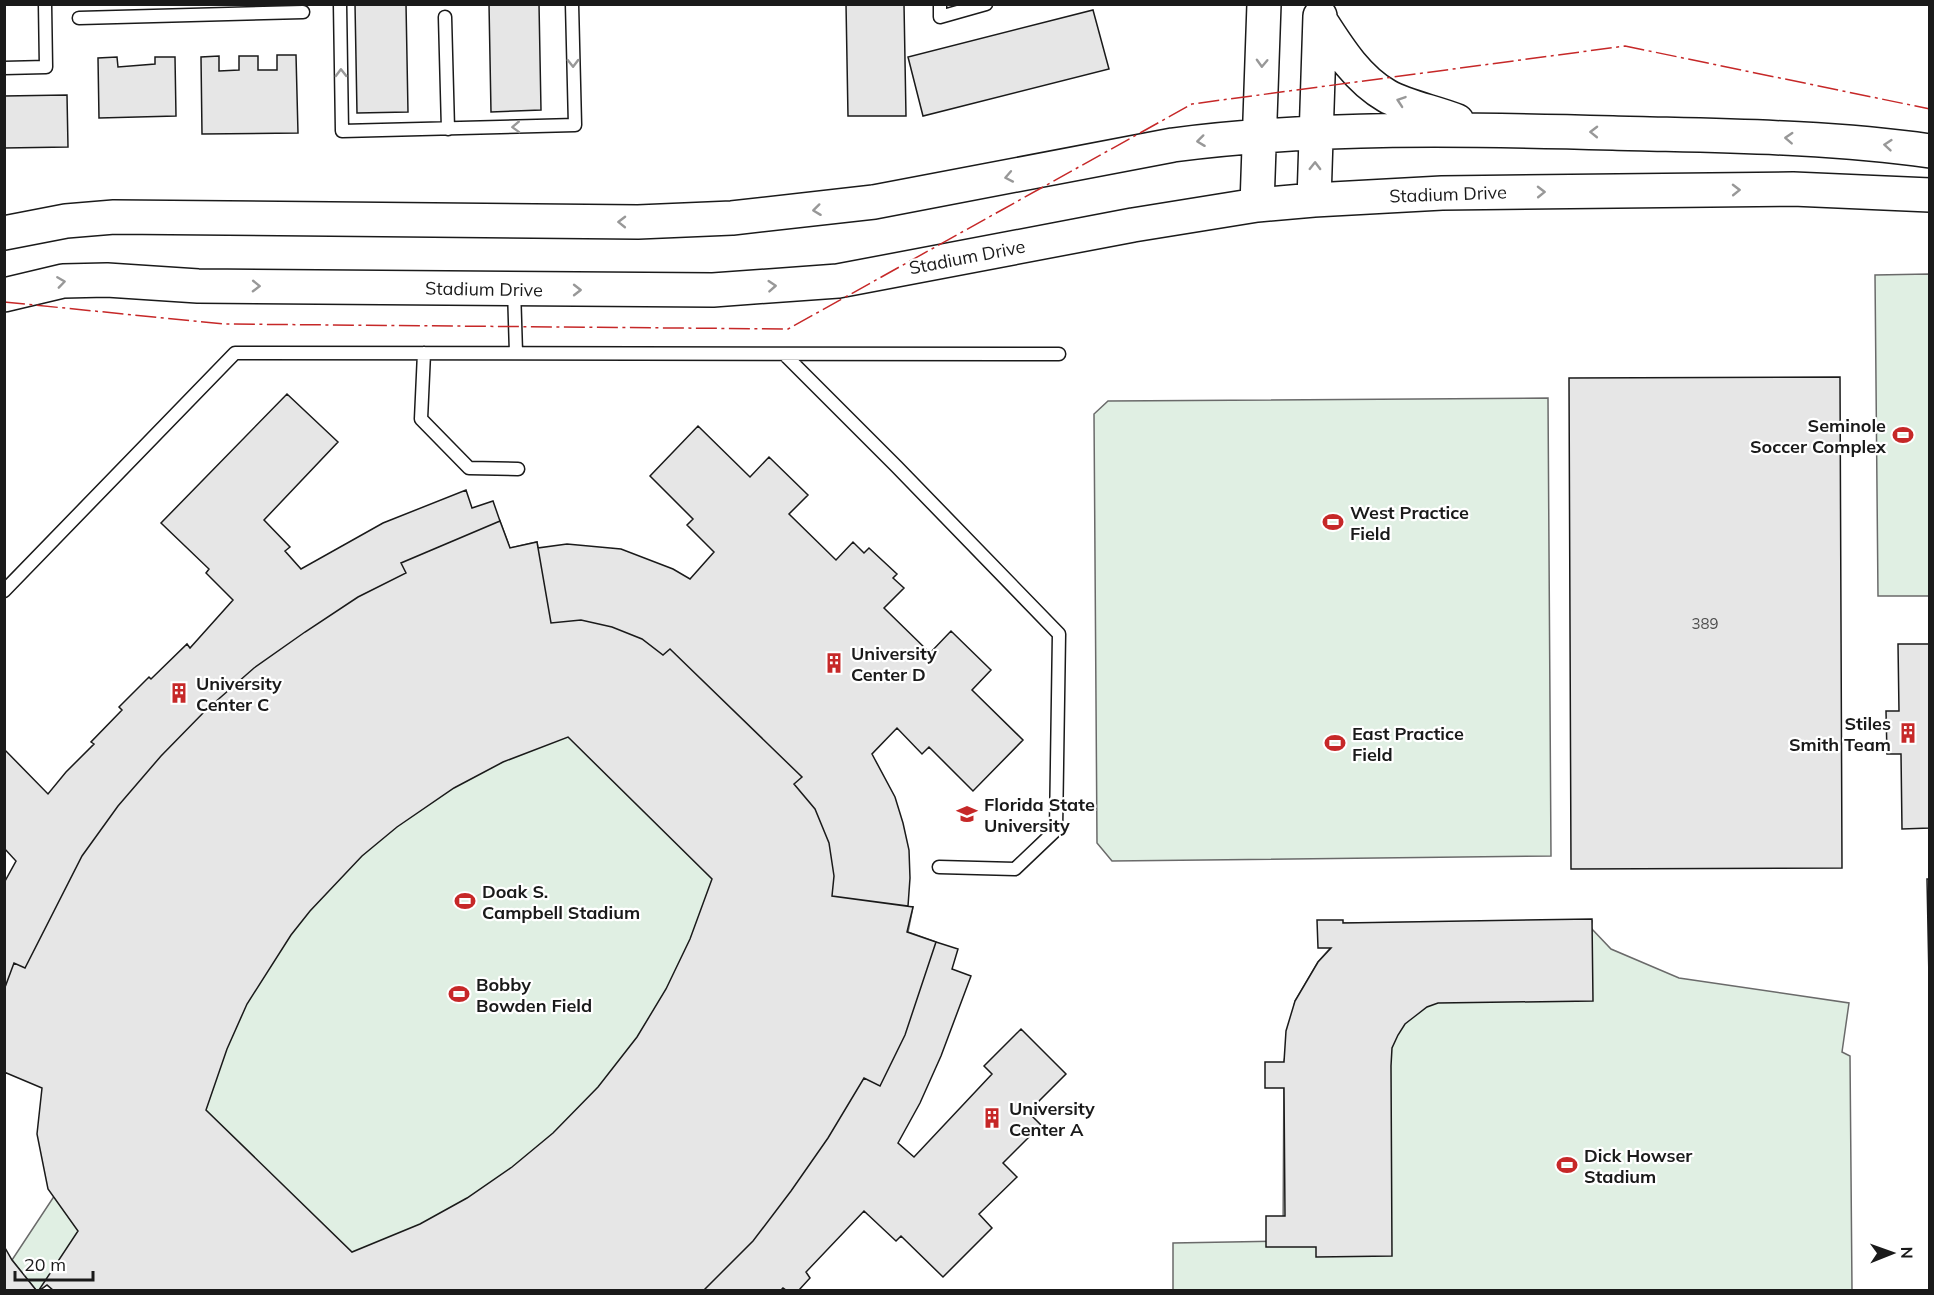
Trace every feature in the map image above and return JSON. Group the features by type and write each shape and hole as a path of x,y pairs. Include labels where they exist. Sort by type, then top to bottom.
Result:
{"main road":[{"path":"1257,205 1264,4"},
{"path":"1320,12 1340,52 1371,85 1388,97 1438,113 1475,129"},
{"path":"1314,200 1320,12"},
{"path":"4,233 66,221 114,217 638,222 732,218 874,202 1173,145 1316,132 1475,129 1777,138 1929,150"},
{"name":"Stadium Drive","path":"4,295 63,281 106,280 198,285 713,290 838,281 1133,225 1257,205 1314,200 1453,193 1793,189 1929,195"}],"lane":[{"path":"4,68 46,67 45,4"},
{"path":"340,4 342,132 575,125 572,4"},
{"path":"940,4 940,17 986,4"},
{"path":"79,18 203,10 303,12"},
{"path":"445,17 448,129"},
{"path":"514,289 516,354"},
{"path":"4,591 235,353 1059,354"},
{"path":"424,353 421,418 469,468 518,469"},
{"path":"784,354 1059,634 1056,830 1015,869 939,867"}],"green space":[{"name":"Seminole Soccer Complex","path":"1929,274 1929,596 1878,596 1875,275"},
{"path":"1548,398 1551,856 1112,861 1097,843 1094,414 1108,401"},
{"name":"Doak S. Campbell Stadium","path":"500,521 510,548 537,542 551,622 832,896 913,907 908,932 936,942 926,974 710,1285 704,1290 53,1290 47,1285 36,1290 12,1260"},
{"name":"Dick Howser Stadium","path":"1592,921 1591,928 1611,949 1679,978 1849,1003 1842,1052 1850,1056 1852,1290 1173,1290 1173,1243 1283,1241 1284,1062 1295,1001 1318,962 1333,945 1343,923"}],"building":[{"path":"355,4 406,4 408,112 357,113"},
{"path":"489,4 539,4 541,110 491,112"},
{"path":"846,4 904,4 906,116 848,116"},
{"path":"1093,10 1109,69 923,116 908,57"},
{"path":"277,55 296,55 298,133 202,134 201,57 219,56 219,71 239,70 239,56 258,56 258,70 277,70"},
{"path":"117,57 118,67 155,64 155,57 175,57 176,116 99,118 98,58"},
{"path":"67,95 68,147 4,148 4,96"},
{"path":"1840,377 1842,868 1571,869 1569,378"},
{"name":"University Center C","path":"287,394 338,442 264,520 290,547 285,551 301,569 383,523 466,490 472,508 493,501 500,521 401,563 406,573 358,597 305,632 254,668 205,711 161,756 118,806 82,856 25,968 14,963 4,990 4,883 16,861 4,848 4,749 48,794 94,744 91,742 122,710 119,707 187,644 190,648 233,600 206,573 209,569 161,523"},
{"name":"University Center D","path":"698,426 750,477 769,457 808,495 789,514 836,560 853,542 864,553 869,548 897,574 893,578 904,588 884,608 930,653 951,631 991,670 972,690 1023,740 973,791 929,747 922,754 897,728 872,754 895,797 903,823 909,850 908,906 832,896 834,876 829,843 815,809 794,784 802,777 670,649 663,655 642,639 612,627 581,620 551,623 538,548 567,544 621,549 673,569 690,579 714,552 687,525 693,519 650,476"},
{"name":"Doak S. Campbell Stadium","path":"500,521 510,548 537,542 551,623 581,620 612,627 642,639 663,655 670,649 802,777 794,784 815,809 829,843 834,876 832,896 913,907 907,932 936,942 905,1035 880,1086 864,1078 828,1138 791,1191 753,1241 704,1290 53,1290 47,1285 36,1290 4,1246 4,990 14,963 25,968 82,856 118,806 161,756 205,711 254,668 358,597 406,573 401,563","holes":["568,737 712,879 690,939 666,989 637,1037 598,1087 553,1133 512,1167 467,1198 420,1224 352,1252 206,1110 227,1049 247,1004 291,935 310,911 362,856 397,827 454,788 503,762"]},
{"name":"Stiles Smith Team","path":"1898,644 1930,644 1930,828 1902,829 1901,754 1887,754 1886,711 1899,711"},
{"path":"1927,879 1930,879 1930,979 1929,979"},
{"path":"1592,919 1593,1001 1438,1003 1427,1007 1405,1024 1398,1035 1392,1048 1391,1066 1392,1256 1316,1257 1316,1247 1266,1247 1266,1216 1285,1216 1284,1088 1265,1088 1265,1062 1284,1062 1286,1031 1295,1001 1318,962 1331,948 1318,948 1317,920 1343,920 1343,923"},
{"name":"University Center A","path":"936,942 958,949 952,969 971,976 941,1056 920,1103 898,1143 914,1157 992,1074 984,1066 1021,1029 1066,1074 1028,1112 1041,1125 1003,1163 1017,1177 979,1214 992,1228 943,1277 901,1236 896,1241 864,1211 806,1272 810,1278 799,1290 783,1288 781,1290 704,1290 753,1241 791,1191 828,1138 864,1078 880,1086 905,1035"},
{"path":"4,1072 42,1088 37,1134 48,1189 78,1231 39,1290 36,1290 12,1260 4,1246"},
{"path":"4,1246 12,1260 36,1290 4,1290"}],"power":[{"path":"4,302 224,324 788,329 1192,104 1625,46 1930,109"}],"place":[{"name":"Seminole Soccer Complex","path":"1903,435"},
{"name":"West Practice Field","path":"1333,522"},
{"name":"University Center D","path":"834,663"},
{"name":"University Center C","path":"179,693"},
{"name":"Stiles Smith Team","path":"1908,733"},
{"name":"East Practice Field","path":"1335,743"},
{"name":"Florida State University","path":"967,814"},
{"name":"Doak S. Campbell Stadium","path":"465,901"},
{"name":"Bobby Bowden Field","path":"459,994"},
{"name":"University Center A","path":"992,1118"},
{"name":"Dick Howser Stadium","path":"1567,1165"}]}
